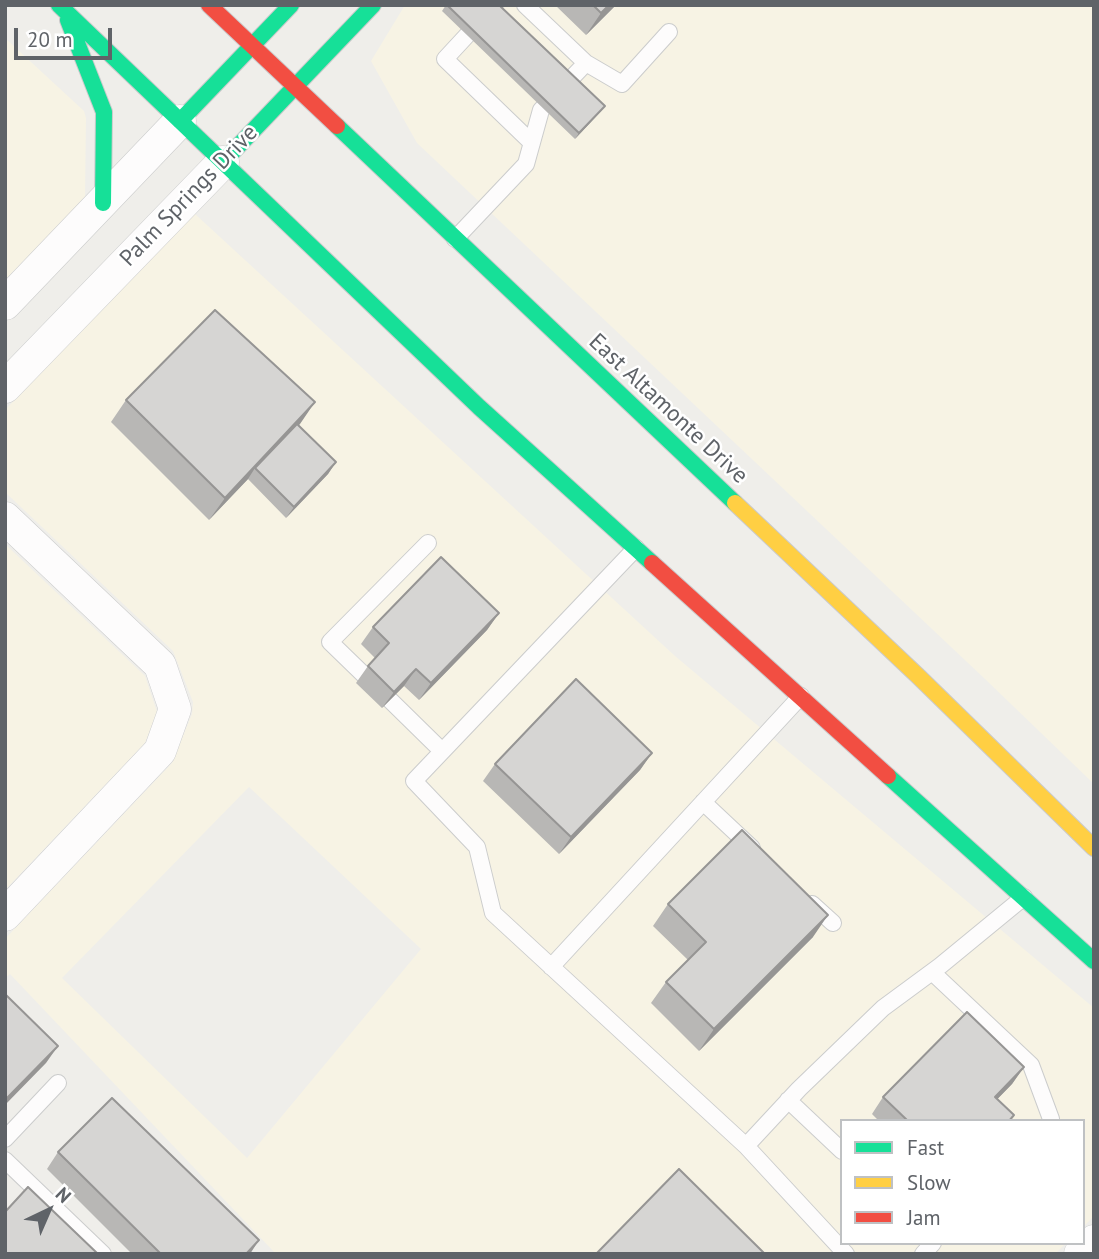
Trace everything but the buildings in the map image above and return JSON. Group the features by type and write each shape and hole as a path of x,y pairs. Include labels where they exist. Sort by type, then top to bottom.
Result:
{"main road":[{"name":"East Altamonte Drive","path":"209,5 909,668 1094,848"},
{"path":"180,121 291,5"},
{"name":"Palm Springs Drive","path":"223,162 373,5"},
{"path":"62,8 479,407 1094,961"},
{"path":"62,8 104,112 103,203"}],"street":[{"path":"5,304 180,121"},
{"name":"Palm Springs Drive","path":"5,387 223,162"},
{"path":"5,517 160,665 176,709 160,751 5,915"},
{"path":"1080,1254 1094,1241"}],"lane":[{"path":"495,5 444,59 532,143"},
{"path":"525,5 586,63 622,84 669,32"},
{"path":"455,239 526,164 541,110 586,63"},
{"path":"363,675 330,642 428,542"},
{"path":"636,548 414,781 477,847 493,913 746,1146 846,1254"},
{"path":"551,967 801,696"},
{"path":"390,700 442,751"},
{"path":"703,802 763,858"},
{"path":"803,895 833,923"},
{"path":"746,1146 788,1100 883,1007 932,972 1024,897"},
{"path":"932,972 1031,1065 1051,1119"},
{"path":"5,1139 58,1083"},
{"path":"788,1100 840,1149"},
{"path":"5,1160 103,1254"}],"shaded area":[{"path":"405,5 1094,5 1094,784 417,143 371,61"},
{"path":"5,38 84,111 86,118 85,198 5,280"},
{"path":"195,214 675,656 1094,1008 1094,1216 1085,1225 1085,1119 840,1119 840,1245 1064,1245 1055,1254 276,1254 10,974 5,978 5,939 172,763 192,714 193,702 173,651 5,492 5,410","holes":["249,787 421,949 247,1158 62,978"]},
{"path":"5,544 145,676 157,712 145,743 5,890"}],"traffic: fast":[{"path":"59,5 479,407 652,563"},
{"path":"180,121 291,5"},
{"path":"223,162 373,5"},
{"path":"68,20 104,112 103,203"},
{"path":"337,126 735,503"},
{"path":"888,776 1094,961"}],"traffic: slow":[{"path":"735,503 1094,848"}],"traffic: jam":[{"path":"209,5 337,126"},
{"path":"652,563 888,776"}]}
